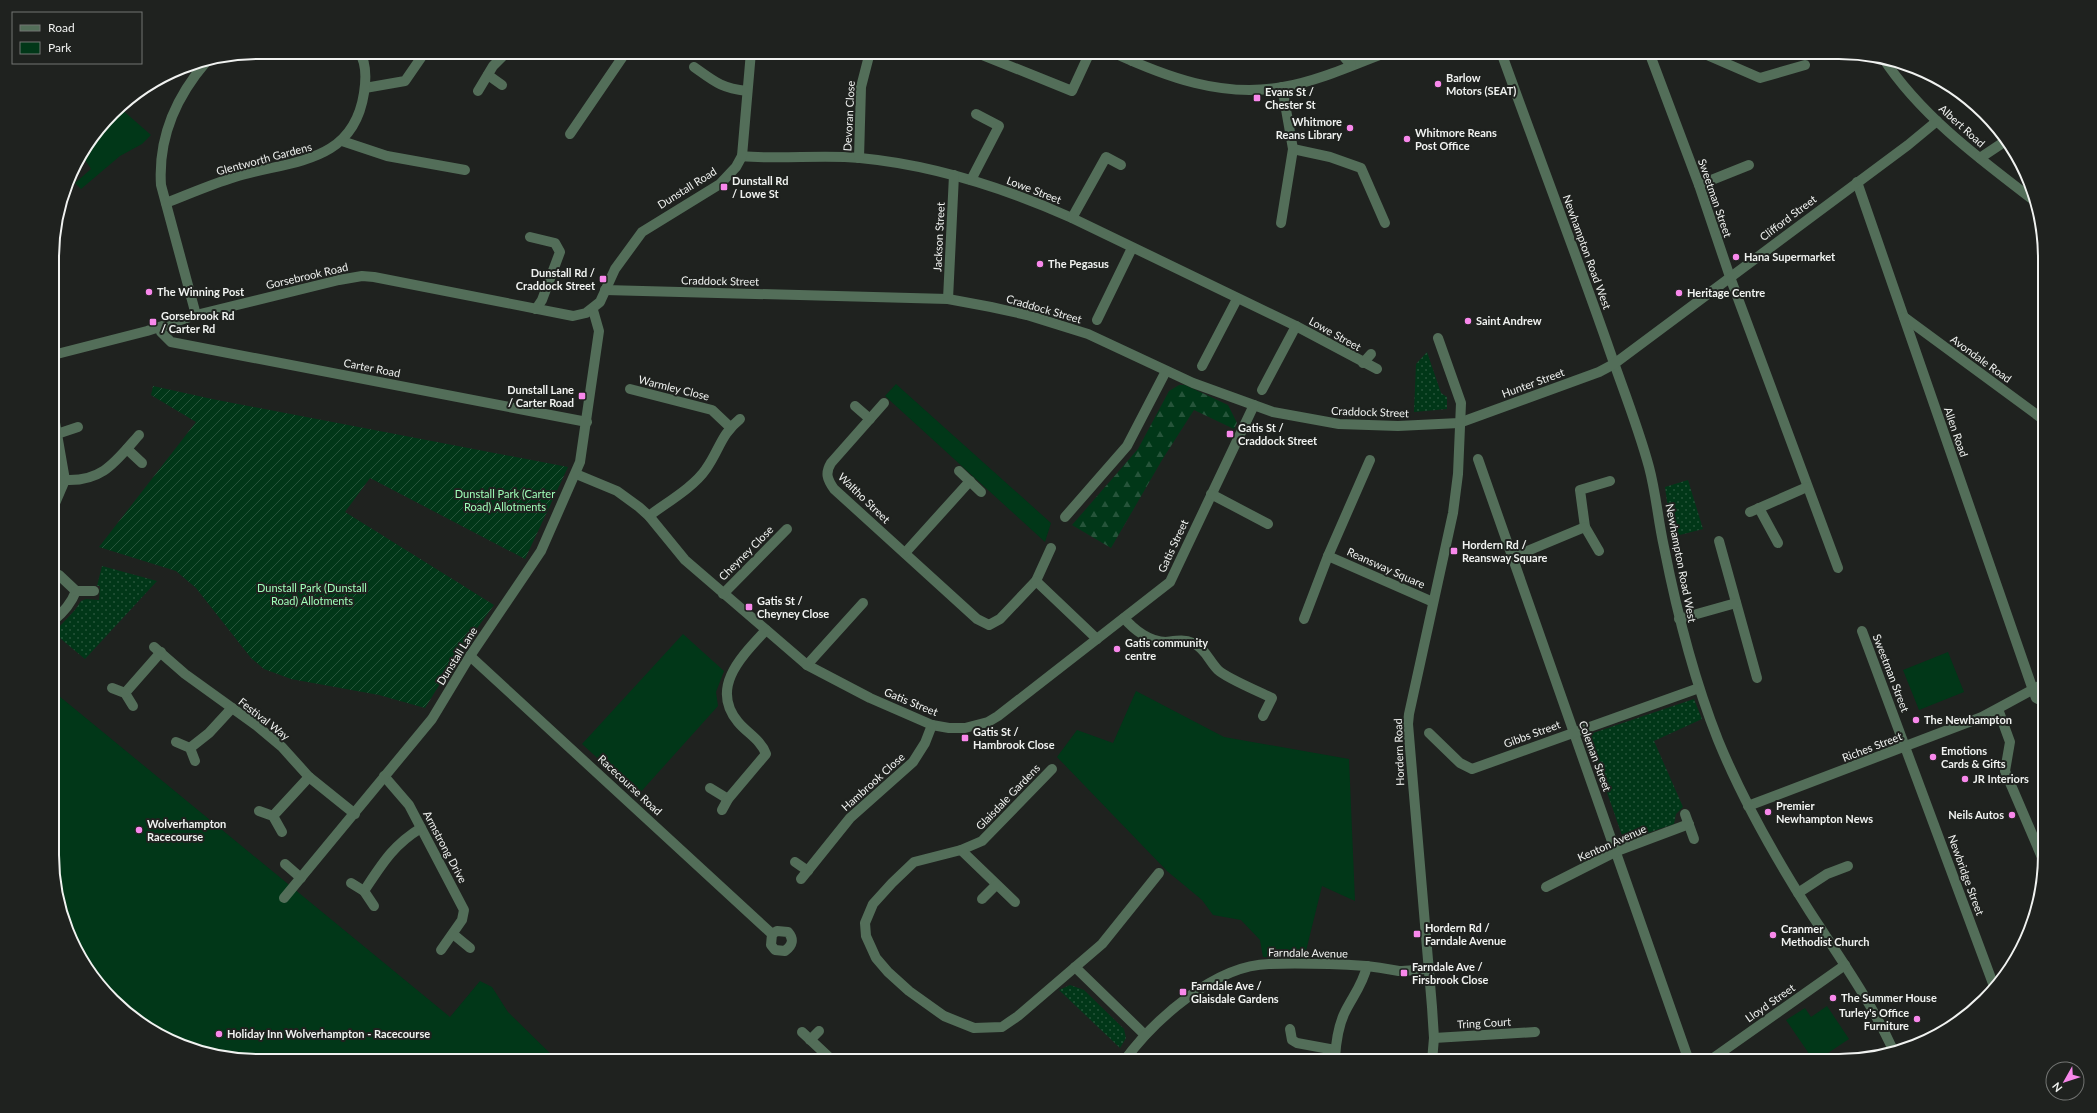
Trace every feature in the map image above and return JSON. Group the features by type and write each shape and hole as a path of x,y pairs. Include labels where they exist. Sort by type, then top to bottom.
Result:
{"street":[{"name":"Glentworth Gardens","path":"166,203 235,177 312,159 333,149 342,141 356,122 362,105 365,88 364,66 362,59"},
{"path":"365,88 405,81 420,59"},
{"path":"478,91 493,66 500,59"},
{"path":"570,134 621,59"},
{"name":"Dunstall Road","path":"605,290 623,256 642,232 654,223 720,184 736,167 742,156 750,59"},
{"name":"Devoran Close","path":"859,158 860,87 868,59"},
{"path":"992,59 1072,91 1087,59"},
{"path":"1140,59 1178,80 1213,88 1247,90 1282,88 1304,82 1368,59"},
{"path":"1346,59 1351,65"},
{"name":"Newhampton Road West","path":"1504,59 1614,364 1648,464 1679,619 1699,688 1719,741 1748,806 1798,893 1845,965 1877,1019 1891,1047"},
{"name":"Sweetman Street","path":"1652,59 1699,185 1730,277 1838,568"},
{"path":"1716,59 1760,78 1805,65"},
{"name":"Albert Road","path":"1889,66 1937,121 1980,158 2027,195"},
{"path":"694,67 718,85 730,89 747,91"},
{"path":"196,315 161,185 160,172 161,151 180,99 201,68"},
{"path":"488,76 502,85"},
{"path":"1281,223 1293,149 1282,88"},
{"path":"971,180 999,126 976,114"},
{"name":"Clifford Street","path":"1614,364 1908,145 1937,121"},
{"path":"342,141 387,156 465,170"},
{"path":"1980,158 2002,144"},
{"path":"1293,149 1330,157 1361,168 1384,223"},
{"name":"Lowe Street","path":"742,156 859,158 912,165 971,180 1038,203 1072,218 1237,299 1296,326 1363,363 1377,369"},
{"path":"1072,218 1106,156 1121,165"},
{"path":"1699,185 1749,165"},
{"name":"Jackson Street","path":"948,299 954,176"},
{"name":"Allen Road","path":"1857,182 2033,690"},
{"path":"530,237 556,243 560,252 542,300 536,309"},
{"path":"1097,320 1132,248"},
{"name":"Gorsebrook Road","path":"59,353 159,327 196,315 339,280 362,276 573,316 593,310"},
{"path":"587,422 599,331 593,310 600,302 605,290"},
{"name":"Craddock Street","path":"605,290 948,299 1027,315 1065,326 1088,334 1166,371 1273,412 1339,424 1398,426 1459,423"},
{"path":"1202,366 1237,299"},
{"name":"Avondale Road","path":"1904,317 2038,416"},
{"name":"Lowe Street","path":"1262,390 1296,326"},
{"name":"Carter Road","path":"159,327 161,332 171,342 587,422"},
{"name":"Hordern Road","path":"1433,1054 1434,1038 1429,969 1408,724 1456,492 1461,403 1438,338"},
{"name":"Lowe Street","path":"1363,363 1372,354"},
{"name":"Hunter Street","path":"1459,423 1599,372 1614,364"},
{"path":"1065,518 1127,446 1166,371"},
{"name":"Warmley Close","path":"630,389 712,410 730,427"},
{"name":"Waltho Street","path":"884,403 831,463 827,475 828,481 834,489 977,619 989,625 1000,619 1036,581 1051,548"},
{"name":"Gatis Street","path":"576,474 617,491 648,516 684,560 807,664 870,698 932,725 949,728 965,728 988,722 1170,582 1254,405"},
{"path":"855,406 870,419"},
{"path":"648,516 682,491 706,470 720,440 730,427 740,419"},
{"name":"Dunstall Lane","path":"284,898 432,719 470,656 541,551 576,474 587,422"},
{"path":"59,433 78,427"},
{"path":"65,480 85,480 104,472 139,435"},
{"path":"59,446 65,480 59,494"},
{"path":"127,449 142,463"},
{"name":"Coleman Street","path":"1478,459 1617,851 1687,1054"},
{"name":"Reansway Square","path":"1304,620 1328,556 1370,460"},
{"path":"959,471 981,492"},
{"path":"904,553 970,481"},
{"path":"1599,551 1584,527 1580,490 1610,481"},
{"path":"1778,544 1755,510 1807,487"},
{"path":"1211,494 1268,524"},
{"path":"1513,557 1584,527"},
{"name":"Cheyney Close","path":"723,594 787,530"},
{"path":"1719,541 1757,678"},
{"name":"Reansway Square","path":"1328,556 1433,602"},
{"path":"59,575 76,592 94,591"},
{"path":"1036,581 1097,639"},
{"path":"59,616 65,611 76,592"},
{"path":"807,664 863,603"},
{"path":"1679,619 1736,603"},
{"path":"1124,618 1132,628 1149,637 1164,642 1185,641 1193,643 1201,649 1218,671 1272,698 1263,716"},
{"path":"722,810 728,798 766,754 764,747 737,722 729,705 727,693 728,682 732,672 742,656 766,630"},
{"name":"Sweetman Street","path":"1862,631 1905,746"},
{"name":"Festival Way","path":"125,693 157,650 185,674 282,747 310,777 355,814"},
{"name":"Racecourse Road","path":"470,656 772,934"},
{"name":"Riches Street","path":"1748,806 1998,709 2038,687"},
{"path":"112,688 125,693 133,706"},
{"name":"Gibbs Street","path":"1429,733 1460,763 1472,769 1699,688"},
{"path":"2033,690 2036,698 2038,699"},
{"path":"190,748 209,733 232,708"},
{"path":"1998,709 2010,742 2005,771 2038,848"},
{"name":"Hambrook Close","path":"795,862 805,875 850,818 914,762 925,743 932,725"},
{"path":"176,742 190,748 195,761"},
{"name":"Newbridge Street","path":"1905,746 1992,982"},
{"name":"Glaisdale Gardens","path":"1052,769 982,841 961,850 914,862 873,904 865,923 866,936 876,958 888,972 909,991 944,1016 974,1028 988,1029 1002,1027 1010,1023 1102,944 1159,873"},
{"name":"Armstrong Drive","path":"384,776 410,805 464,910 462,920 441,950"},
{"path":"273,816 310,777"},
{"path":"710,788 728,798"},
{"path":"259,811 273,816 282,832"},
{"name":"Kenton Avenue","path":"1546,887 1617,851 1687,819 1694,839"},
{"path":"364,891 390,854 400,843 421,828"},
{"path":"961,850 1015,902"},
{"path":"285,864 301,878"},
{"path":"1798,893 1827,874 1848,866"},
{"path":"351,883 364,891 374,906"},
{"path":"982,900 996,885"},
{"path":"453,934 470,948"},
{"name":"Farndale Avenue","path":"1130,1054 1145,1035 1190,996 1223,977 1244,969 1267,964 1367,966 1401,971 1429,969"},
{"name":"Lloyd Street","path":"1719,1054 1845,965"},
{"path":"1290,1029 1292,1040 1296,1043 1335,1054 1342,1018 1361,985 1367,966"},
{"path":"1075,967 1145,1035"},
{"path":"810,1040 819,1031"},
{"path":"802,1032 825,1054"},
{"name":"Tring Court","path":"1434,1038 1535,1032"}],"green space":[{"path":"124,111 151,135 142,144 120,156 81,189 75,183 91,169 85,160 86,158 108,127"},
{"path":"1427,352 1441,393 1447,397 1447,409 1414,412 1416,364"},
{"path":"896,384 1051,523 1045,542 885,396"},
{"path":"1179,385 1185,385 1228,405 1237,423 1234,429 1194,410 1162,460 1111,548 1072,525 1138,449 1169,391"},
{"name":"Dunstall Park (Dunstall Road) Allotments","path":"153,386 212,399 568,467 525,559 370,478 345,512 494,605 461,650 425,708 379,695 291,679 264,669 251,658 196,588 176,571 99,547 196,422 151,395"},
{"path":"1688,480 1703,529 1672,537 1665,487"},
{"path":"102,566 157,581 85,659 61,639 59,636 59,627 75,610 81,601 86,599 99,600 100,586 97,586"},
{"path":"683,634 724,671 716,692 718,706 638,795 582,744"},
{"path":"1948,652 1964,692 1919,710 1903,670"},
{"path":"1136,691 1224,737 1349,759 1355,901 1322,886 1304,959 1263,957 1260,940 1241,920 1213,915 1202,900 1167,871 1057,757 1077,730 1113,743"},
{"name":"Wolverhampton Racecourse","path":"59,696 450,1017 480,981 492,987 508,1012 551,1054 245,1054 206,1047 182,1039 158,1027 137,1013 117,996 93,966 74,931 66,907 59,868"},
{"path":"1694,699 1702,719 1654,741 1683,807 1676,814 1674,824 1624,841 1587,735"},
{"path":"1070,985 1084,990 1124,1029 1126,1038 1120,1048 1059,990"},
{"path":"1827,1006 1849,1039 1826,1054 1809,1054 1786,1020 1805,1008 1811,1017"}],"place":[{"name":"Barlow Motors (SEAT)","path":"1438,84"},
{"name":"Evans St / Chester St","path":"1257,98"},
{"name":"Whitmore Reans Library","path":"1350,128"},
{"name":"Whitmore Reans Post Office","path":"1407,139"},
{"name":"Dunstall Rd / Lowe St","path":"724,187"},
{"name":"Hana Supermarket","path":"1736,257"},
{"name":"The Pegasus","path":"1040,264"},
{"name":"Dunstall Rd / Craddock Street","path":"603,279"},
{"name":"The Winning Post","path":"149,292"},
{"name":"Heritage Centre","path":"1679,293"},
{"name":"Saint Andrew","path":"1468,321"},
{"name":"Gorsebrook Rd / Carter Rd","path":"153,322"},
{"name":"Dunstall Lane / Carter Road","path":"582,396"},
{"name":"Gatis St / Craddock Street","path":"1230,434"},
{"name":"Hordern Rd / Reansway Square","path":"1454,551"},
{"name":"Gatis St / Cheyney Close","path":"749,607"},
{"name":"Gatis community centre","path":"1117,649"},
{"name":"The Newhampton","path":"1916,720"},
{"name":"Gatis St / Hambrook Close","path":"965,738"},
{"name":"Emotions Cards & Gifts","path":"1933,757"},
{"name":"JR Interiors","path":"1965,779"},
{"name":"Premier Newhampton News","path":"1768,812"},
{"name":"Neils Autos","path":"2012,815"},
{"name":"Wolverhampton Racecourse","path":"139,830"},
{"name":"Hordern Rd / Farndale Avenue","path":"1417,934"},
{"name":"Cranmer Methodist Church","path":"1773,935"},
{"name":"Farndale Ave / Firsbrook Close","path":"1404,973"},
{"name":"Farndale Ave / Glaisdale Gardens","path":"1183,992"},
{"name":"The Summer House","path":"1833,998"},
{"name":"Turley's Office Furniture","path":"1917,1019"},
{"name":"Holiday Inn Wolverhampton - Racecourse","path":"219,1034"}],"park label":[{"name":"Dunstall Park (Carter Road) Allotments","path":"505,500"}]}
